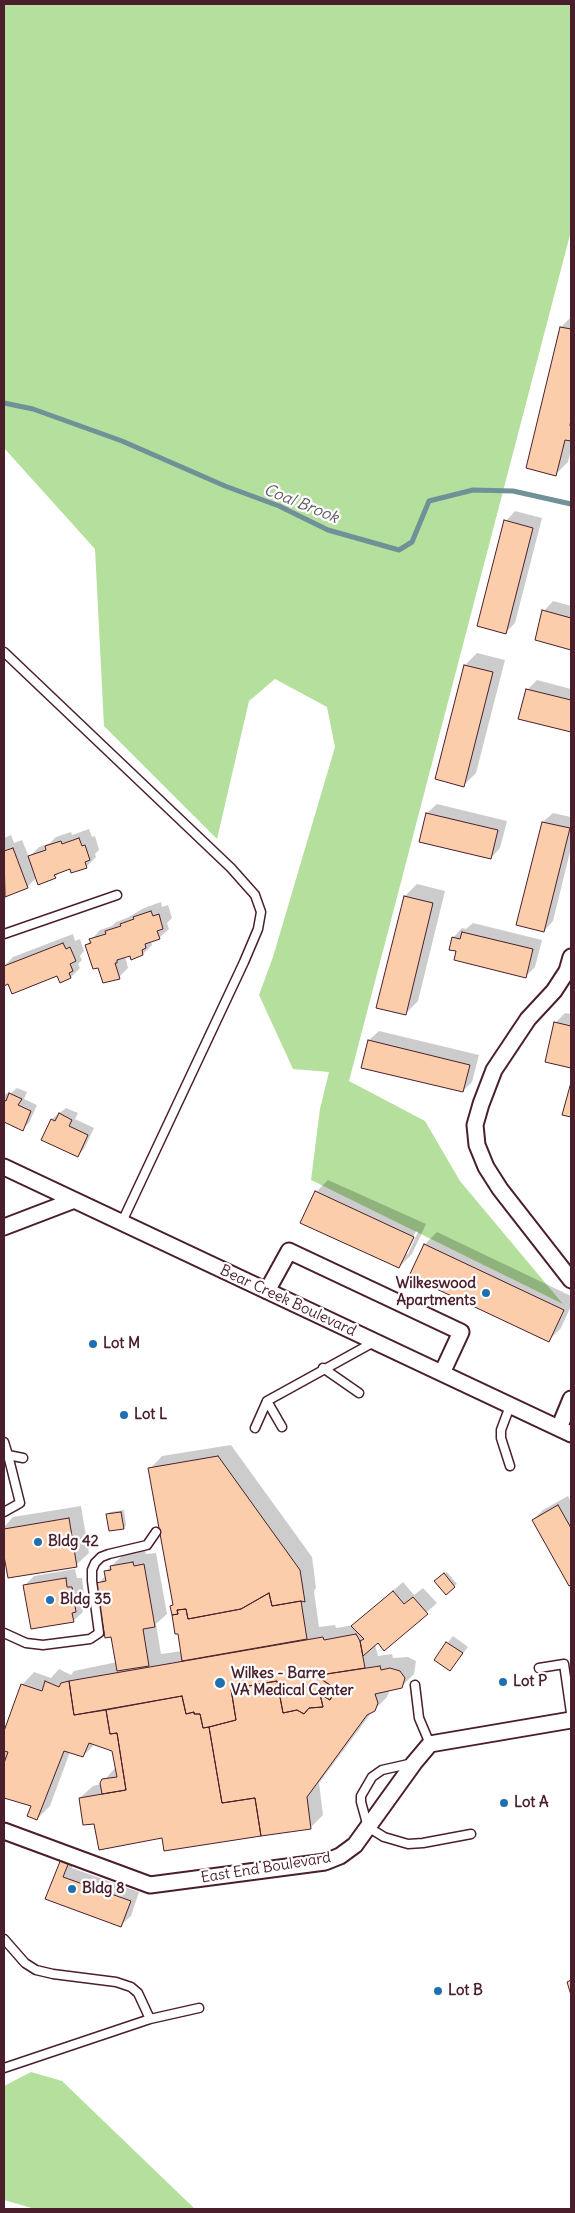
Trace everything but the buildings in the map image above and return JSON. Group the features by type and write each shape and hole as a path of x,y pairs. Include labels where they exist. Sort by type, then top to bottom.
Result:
{"street":[{"path":"571,957 567,971 554,991 528,1019 494,1070 475,1125 477,1145 486,1167 495,1182 571,1280"},
{"name":"Bear Creek Boulevard","path":"4,1167 72,1201 376,1341 565,1431"},
{"path":"4,1227 72,1201"},
{"path":"267,1291 288,1250 461,1332 442,1373"},
{"path":"565,1431 571,1399"},
{"path":"430,1744 571,1720"},
{"name":"East End Boulevard","path":"4,1831 150,1885 325,1862 348,1851 430,1744"}],"lane":[{"path":"4,652 231,868 255,895 261,912 258,929 244,962 121,1224"},
{"path":"4,934 117,895"},
{"path":"255,1428 267,1401 323,1368 376,1341"},
{"path":"323,1368 359,1393"},
{"path":"267,1401 282,1427"},
{"path":"510,1406 501,1430 501,1438 510,1466"},
{"path":"4,1442 20,1503 4,1512"},
{"path":"6,1454 23,1458"},
{"path":"4,1633 26,1643 43,1645 90,1639 98,1633 92,1581 92,1570 95,1563 101,1557 109,1554 148,1545 156,1532"},
{"path":"539,1668 568,1664 571,1713"},
{"path":"415,1684 419,1718 430,1744"},
{"path":"414,1763 382,1770 372,1777 361,1796 368,1827 384,1837 408,1844 423,1844 471,1834"},
{"path":"4,1939 25,1963 36,1970 59,1975 116,1982 131,1987 138,1993 150,2019"},
{"path":"4,2068 150,2019 199,2008"}],"green space":[{"path":"4,4 571,4 571,231 349,1081 425,1121 460,1181 563,1304 311,1180 320,1109 329,1072 293,1069 259,995 273,957 335,747 327,707 275,679 249,701 217,839 104,726 95,549 4,448"},
{"path":"31,2072 62,2081 195,2209 35,2209 4,2200 4,2086"}],"waterway":[{"name":"Coal Brook","path":"4,403 33,409 122,441 225,486 279,506 328,530 399,550 412,542 429,501 473,490 513,491 571,504"}],"place":[{"name":"Wilkeswood Apartments","path":"486,1293"},
{"name":"Lot M","path":"93,1344"},
{"name":"Lot L","path":"124,1415"},
{"name":"Bldg 42","path":"38,1542"},
{"name":"Bldg 35","path":"50,1600"},
{"name":"Lot P","path":"503,1682"},
{"name":"Wilkes - Barre VA Medical Center","path":"220,1683"},
{"name":"Lot A","path":"504,1803"},
{"name":"Bldg 8","path":"72,1889"},
{"name":"Lot B","path":"438,1991"}]}
